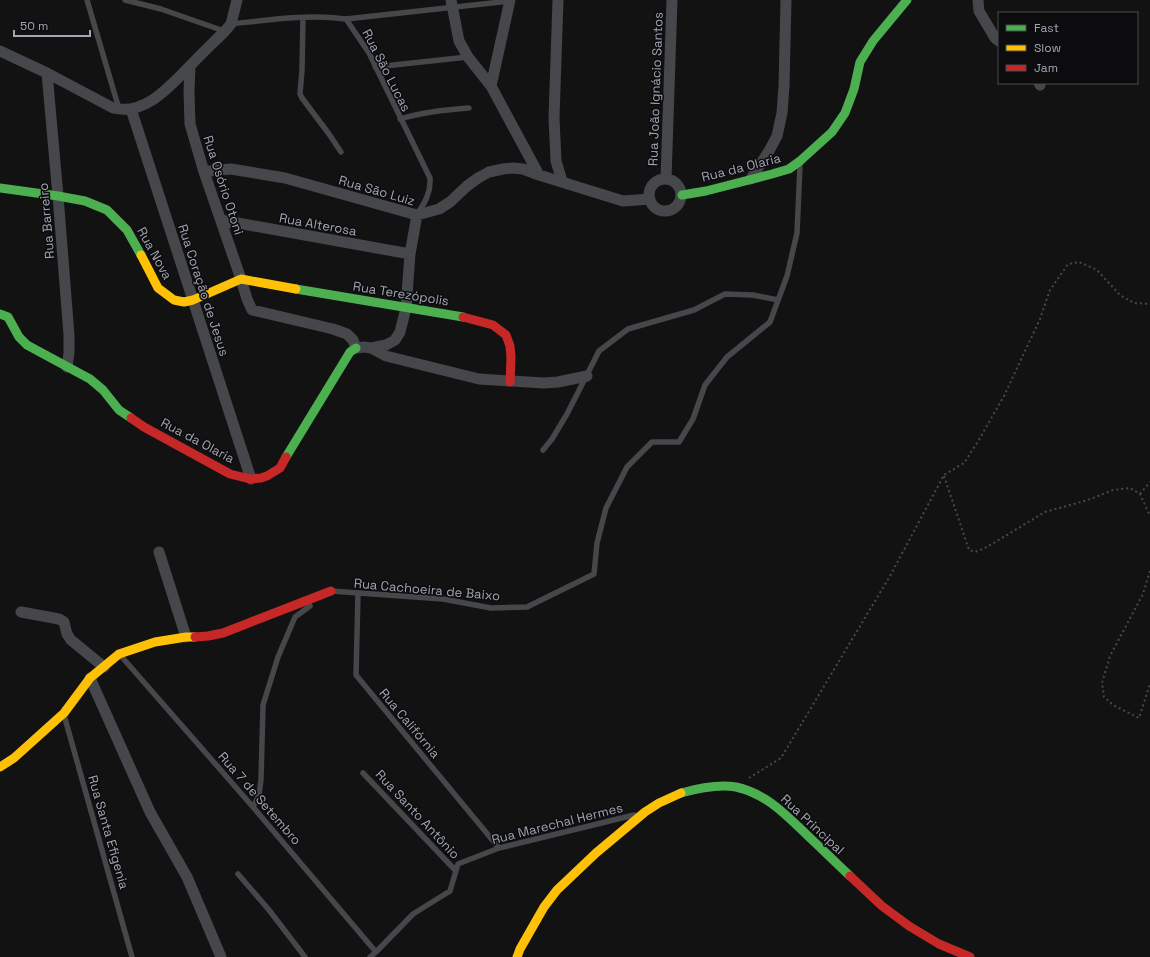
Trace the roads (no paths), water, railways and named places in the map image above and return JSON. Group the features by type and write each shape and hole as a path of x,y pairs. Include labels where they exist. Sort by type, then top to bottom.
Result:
{"street":[{"path":"0,51 113,108 125,109 142,105 162,94 228,28 237,0"},
{"path":"490,86 510,0"},
{"path":"558,0 554,118 556,161 562,181"},
{"name":"Rua João Ignácio Santos","path":"666,179 672,0"},
{"path":"750,179 769,152 777,136 782,112 786,0"},
{"name":"Rua da Olaria","path":"682,195 706,191 789,169 800,161 832,132 844,113 854,89 860,62 873,41 907,0"},
{"path":"978,0 979,11 995,38 998,40"},
{"path":"451,4 459,41 468,57 490,86 539,175"},
{"name":"Rua Osório Otoni","path":"190,66 190,124 196,148 252,310 333,329 347,334 353,340 356,348"},
{"name":"Rua Barreiro","path":"46,73 58,196 69,336 67,367"},
{"name":"Rua Coração de Jesus","path":"125,109 193,300 251,479"},
{"path":"417,215 439,209 450,202 478,178 489,172 503,169 523,168 539,175 622,201 650,199"},
{"name":"Rua São Luiz","path":"204,172 231,169 285,178 417,215 410,254 406,308 400,332 395,340 386,345 371,348"},
{"path":"661,179 670,179 675,182 681,190 682,195 678,204 670,210 660,210 652,204 649,194 653,185 661,179"},
{"name":"Rua Nova","path":"0,188 85,201 107,210 127,230 158,288 174,300 184,302 193,300 241,279"},
{"name":"Rua Alterosa","path":"221,220 410,254"},
{"name":"Rua Terezópolis","path":"241,279 459,316 493,325 506,335 510,346 512,357 510,382"},
{"name":"Rua da Olaria","path":"0,314 8,317 19,337 27,345 90,379 103,390 120,410 144,427 230,474 241,478 251,479 261,479 269,476 280,468 350,352 356,348"},
{"path":"356,348 371,348 386,356 445,372 479,379 544,383 558,382 587,376"},
{"path":"159,552 186,637"},
{"path":"0,767 14,758 64,714 90,678 119,654 155,642 223,633 331,591"},
{"path":"21,612 59,619 64,622 71,640 104,667"},
{"path":"90,678 150,812 181,864 221,957"},
{"name":"Rua Principal","path":"517,957 544,907 557,890 596,853 645,812 659,803 677,794 716,786 735,787 758,794 779,808 882,906 909,926 939,944 970,957"}],"lane":[{"path":"87,0 125,109"},
{"path":"125,0 228,28 303,18 346,18 451,4 510,0"},
{"path":"303,18 300,94 340,152"},
{"name":"Rua São Lucas","path":"346,18 369,53 430,178 431,186 427,198 417,215"},
{"path":"375,67 468,57"},
{"path":"400,119 408,116 469,108"},
{"path":"543,450 552,439 599,351 628,329 694,310 725,294 753,295 778,300 787,276 797,233 800,161"},
{"name":"Rua Cachoeira de Baixo","path":"331,591 443,600 491,608 526,607 594,574 597,543 606,508 627,467 652,442 679,442 693,419 705,385 727,357 770,322 778,300"},
{"path":"253,807 259,795 261,780 263,705 278,657 295,617 331,591"},
{"name":"Rua Califórnia","path":"358,594 356,675 499,848"},
{"name":"Rua 7 de Setembro","path":"119,654 253,807 376,952"},
{"name":"Rua Santa Efigenia","path":"64,714 132,957"},
{"name":"Rua Santo Antônio","path":"363,772 456,871"},
{"name":"Rua Marechal Hermes","path":"456,871 458,864 499,848 645,812"},
{"path":"370,957 413,914 450,890 456,871"},
{"path":"238,874 269,910 305,957"}]}
